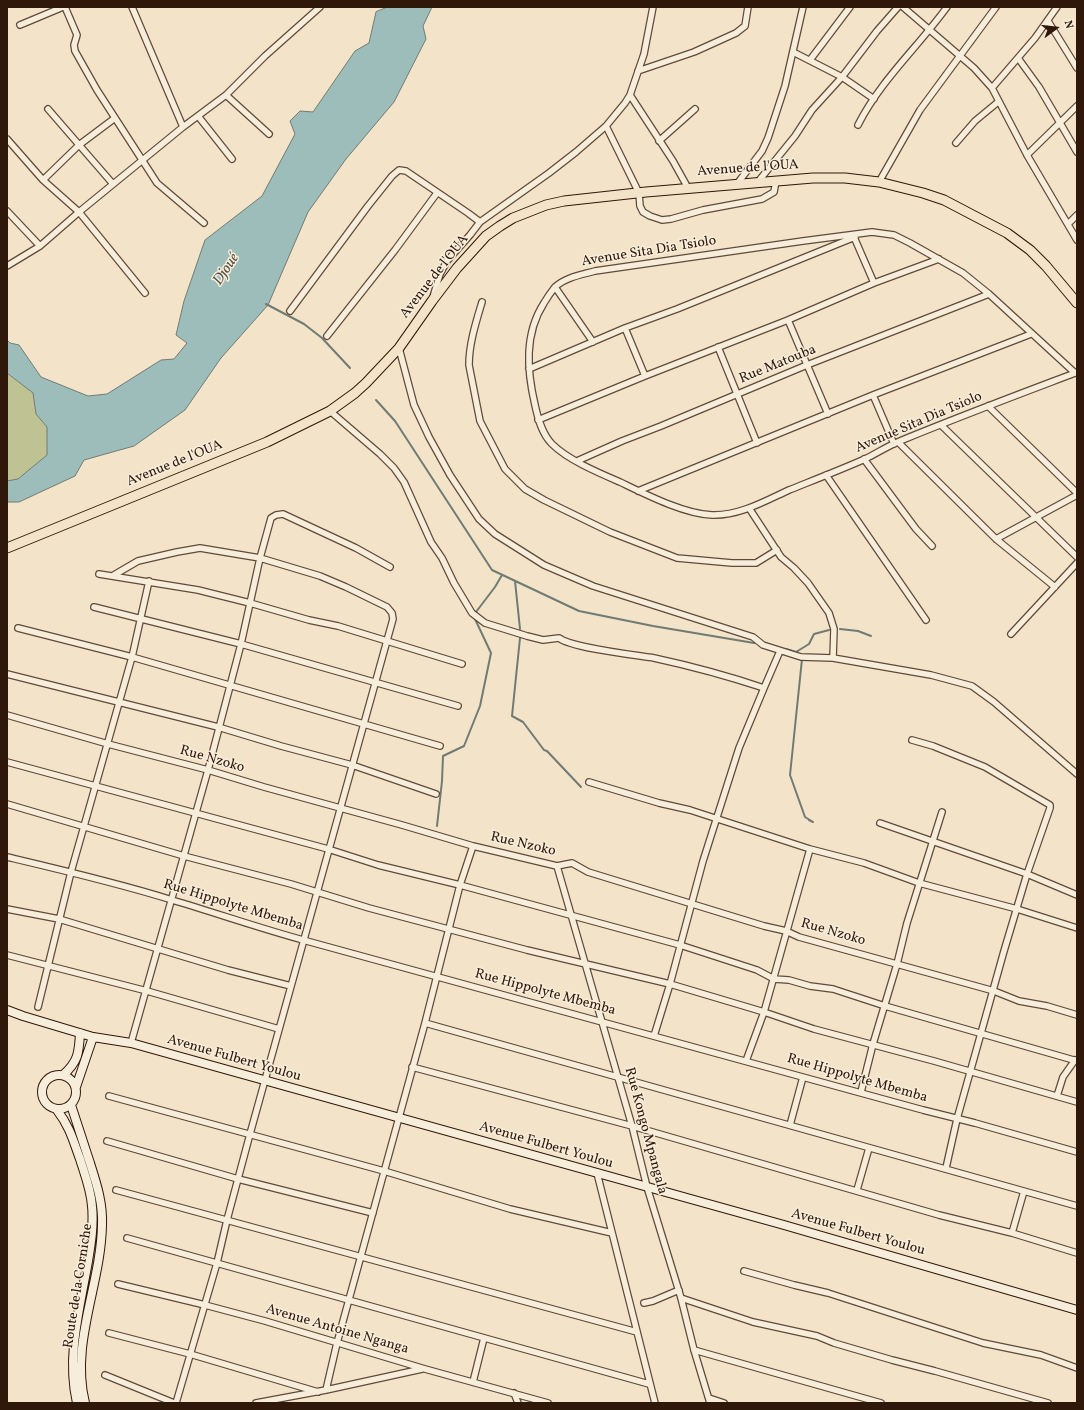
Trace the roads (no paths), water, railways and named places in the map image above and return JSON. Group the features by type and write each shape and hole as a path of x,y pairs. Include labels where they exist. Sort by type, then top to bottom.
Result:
{"main road":[{"name":"Avenue de l'OUA","path":"7,548 267,442 330,411 366,384 399,348 457,268 486,236 513,218 564,201 688,188 776,181 828,178 859,179 879,182 944,200 1007,233 1030,250 1073,295 1077,302"},
{"name":"Avenue Fulbert Youlou","path":"7,1010 80,1034 131,1043 647,1187 1077,1310"},
{"path":"63,1075 72,1067 77,1058 80,1034"},
{"path":"76,1087 73,1082 63,1075 57,1075 47,1079 42,1089 43,1100 52,1108 57,1110 67,1108 71,1105 76,1097 76,1087 93,1037"},
{"name":"Route de la Corniche","path":"71,1105 102,1207 100,1247 81,1354 82,1390 86,1403"},
{"name":"Route de la Corniche","path":"57,1110 67,1123 74,1141 88,1185 92,1207 90,1245 72,1353 73,1380 77,1403"}],"street":[{"path":"20,25 64,7 77,35 74,45 75,51 115,118 143,159 157,183 204,223"},
{"path":"132,7 184,127"},
{"path":"7,266 40,246 143,159 226,94 265,56 320,7"},
{"path":"432,301 440,274 447,261 470,236 480,222 514,199 576,152 606,126 625,103 630,95 644,54 652,7"},
{"path":"638,71 694,52 736,33 745,26 748,7"},
{"path":"737,184 762,151 768,138 785,86 804,7"},
{"path":"810,60 850,7"},
{"path":"757,183 795,136 812,110 842,77 898,7"},
{"path":"903,7 974,68 992,88 1027,155 1077,240"},
{"path":"858,126 874,99 908,54 931,30 947,7"},
{"path":"879,182 920,110 959,55 996,7"},
{"path":"992,88 1048,21 1057,7"},
{"path":"1048,21 1077,68"},
{"path":"793,52 842,77 874,99"},
{"path":"1018,58 1039,87 1077,152"},
{"path":"226,94 252,120 269,134"},
{"path":"630,95 673,161 688,188"},
{"path":"956,143 975,121 998,102"},
{"path":"1027,155 1077,106"},
{"path":"48,109 113,184"},
{"path":"659,141 695,109"},
{"path":"198,116 232,159"},
{"path":"42,180 79,145 115,118"},
{"path":"606,126 639,193 640,206 644,212 650,216 662,220 671,219 702,210 762,199 774,192 776,181"},
{"path":"7,139 42,180 79,212 145,294"},
{"path":"290,311 396,171 401,169 406,171 437,193 468,212 480,222"},
{"path":"327,336 399,245 437,193"},
{"path":"7,211 40,246"},
{"path":"1068,224 1077,215"},
{"path":"529,369 625,328 677,309 854,237 872,232"},
{"name":"Avenue Sita Dia Tsiolo","path":"872,232 894,236 939,259 963,273 989,294 1031,334 1076,373 896,443 864,459 748,508 721,515 697,513 662,501 577,461 552,444 538,420 530,386 528,347 531,333 540,308 555,287 573,277 595,271 872,232"},
{"path":"854,237 874,283"},
{"path":"538,420 788,320 874,283 939,259"},
{"path":"555,287 593,342"},
{"name":"Rue Matouba","path":"577,461 808,365 989,294"},
{"path":"482,302 476,320 469,357 469,365 480,421 505,469 525,489 544,500 610,532 677,558 732,563 756,563 777,550"},
{"path":"788,320 828,414"},
{"path":"625,328 646,376"},
{"path":"638,491 873,395 1031,334"},
{"path":"718,347 757,443"},
{"path":"399,348 414,404 429,437 450,475 479,519 495,534 544,564 593,586 753,637 763,645 780,651 801,656 833,658 931,675 972,686 994,702 1077,774"},
{"path":"873,395 896,443 996,539 1055,587"},
{"path":"988,406 1077,494 1037,518 996,539"},
{"path":"330,411 394,468 404,482 431,542 442,558 472,613 486,623 543,640 559,638 563,641 590,647 655,658 719,674 764,688"},
{"path":"941,425 1077,557"},
{"path":"864,459 916,529 932,546"},
{"path":"826,475 926,620"},
{"path":"748,508 781,557 794,568 808,584 829,613 834,629 833,658"},
{"path":"131,1043 147,991 171,899 208,770 218,727 241,644 260,558 271,518 276,515 283,514 356,548 390,567"},
{"path":"105,1375 175,1403 217,1263 227,1220 303,940 393,619 392,613 387,607 320,576 260,558 200,548 138,561 114,575"},
{"path":"1011,634 1077,563"},
{"path":"99,574 114,575 198,590 309,620 338,626 462,664"},
{"path":"38,1007 47,964 71,872 132,657 149,581"},
{"path":"94,607 241,644 458,706"},
{"path":"18,628 132,657 440,746"},
{"path":"654,1036 716,820 745,733 780,651"},
{"path":"7,674 218,727 352,765 436,794"},
{"name":"Rue Nzoko","path":"7,715 108,744 208,770 473,846 557,866 572,863 588,872 786,931 799,937 994,991 1019,1001 1047,1006 1077,1015"},
{"path":"912,740 933,746 985,767 1050,805 1027,874 981,1033 957,1119 946,1168"},
{"path":"7,762 328,849 378,865 460,885 680,945 757,970 774,979 789,980 833,990 1076,1060 1063,1077 1057,1096"},
{"path":"590,782 659,803 690,810 716,820 810,849 864,863 919,883 1017,909 1077,928"},
{"path":"7,804 184,856 291,884 317,893 449,929 670,984 764,1012 814,1029 971,1071 1077,1102"},
{"path":"861,1092 873,1044 919,883 942,812"},
{"path":"880,823 1027,874 1077,895"},
{"path":"326,1390 348,1300 425,1023 460,885 473,846"},
{"path":"746,1061 764,1012 774,979 786,931 810,849"},
{"name":"Rue Hippolyte Mbemba","path":"7,857 71,872 171,899 257,927 303,940 1077,1152"},
{"name":"Rue Kongo Mpangala","path":"557,866 632,1126 647,1187 679,1290 709,1401"},
{"path":"7,909 59,919 228,970 291,986"},
{"path":"7,955 47,964 147,991 280,1029"},
{"path":"425,1023 1077,1206"},
{"path":"412,1067 632,1126 939,1215 1012,1233 1077,1253"},
{"path":"790,1125 803,1077"},
{"path":"108,1096 384,1171 510,1209 612,1233"},
{"path":"107,1141 238,1179 373,1213"},
{"path":"857,1190 869,1148"},
{"path":"597,1173 655,1403"},
{"path":"116,1190 637,1332"},
{"path":"1012,1233 1024,1191"},
{"path":"127,1238 649,1384"},
{"path":"744,1271 828,1293 983,1343 1041,1355 1077,1368"},
{"name":"Avenue Antoine Nganga","path":"118,1284 205,1305 548,1403"},
{"path":"644,1303 653,1301 679,1290"},
{"path":"681,1298 752,1322 817,1336 834,1343 892,1360 1048,1403"},
{"path":"109,1333 190,1354 318,1392"},
{"path":"473,1382 484,1338"},
{"path":"694,1350 881,1403"},
{"path":"256,1403 318,1392 425,1369"},
{"path":"514,1393 518,1403"},
{"path":"709,1401 724,1403"}],"water":[{"name":"Djoué","path":"388,7 432,7 423,26 426,39 394,102 346,159 308,212 268,305 221,358 185,410 134,446 84,460 75,476 19,502 7,502 7,481 18,479 47,455 47,427 36,414 33,393 7,373 7,340 10,343 19,345 41,377 88,396 107,394 161,360 174,359 187,343 176,335 184,301 205,240 262,196 295,134 290,121 300,111 313,112 355,51 369,43 376,12"}],"waterway":[{"path":"266,304 304,324 322,338 350,368"},
{"path":"376,400 395,421 492,570 579,611 653,626 754,643"},
{"path":"476,612 502,575"},
{"path":"515,581 520,629"},
{"path":"437,826 443,756 464,746 480,706 491,653 475,619"},
{"path":"840,629 858,631 871,636"},
{"path":"786,649 796,652 809,644 814,634 829,630"},
{"path":"520,638 512,716 523,722 544,750 547,751 581,787"},
{"path":"802,659 790,775 805,817 813,822 809,820"}]}
